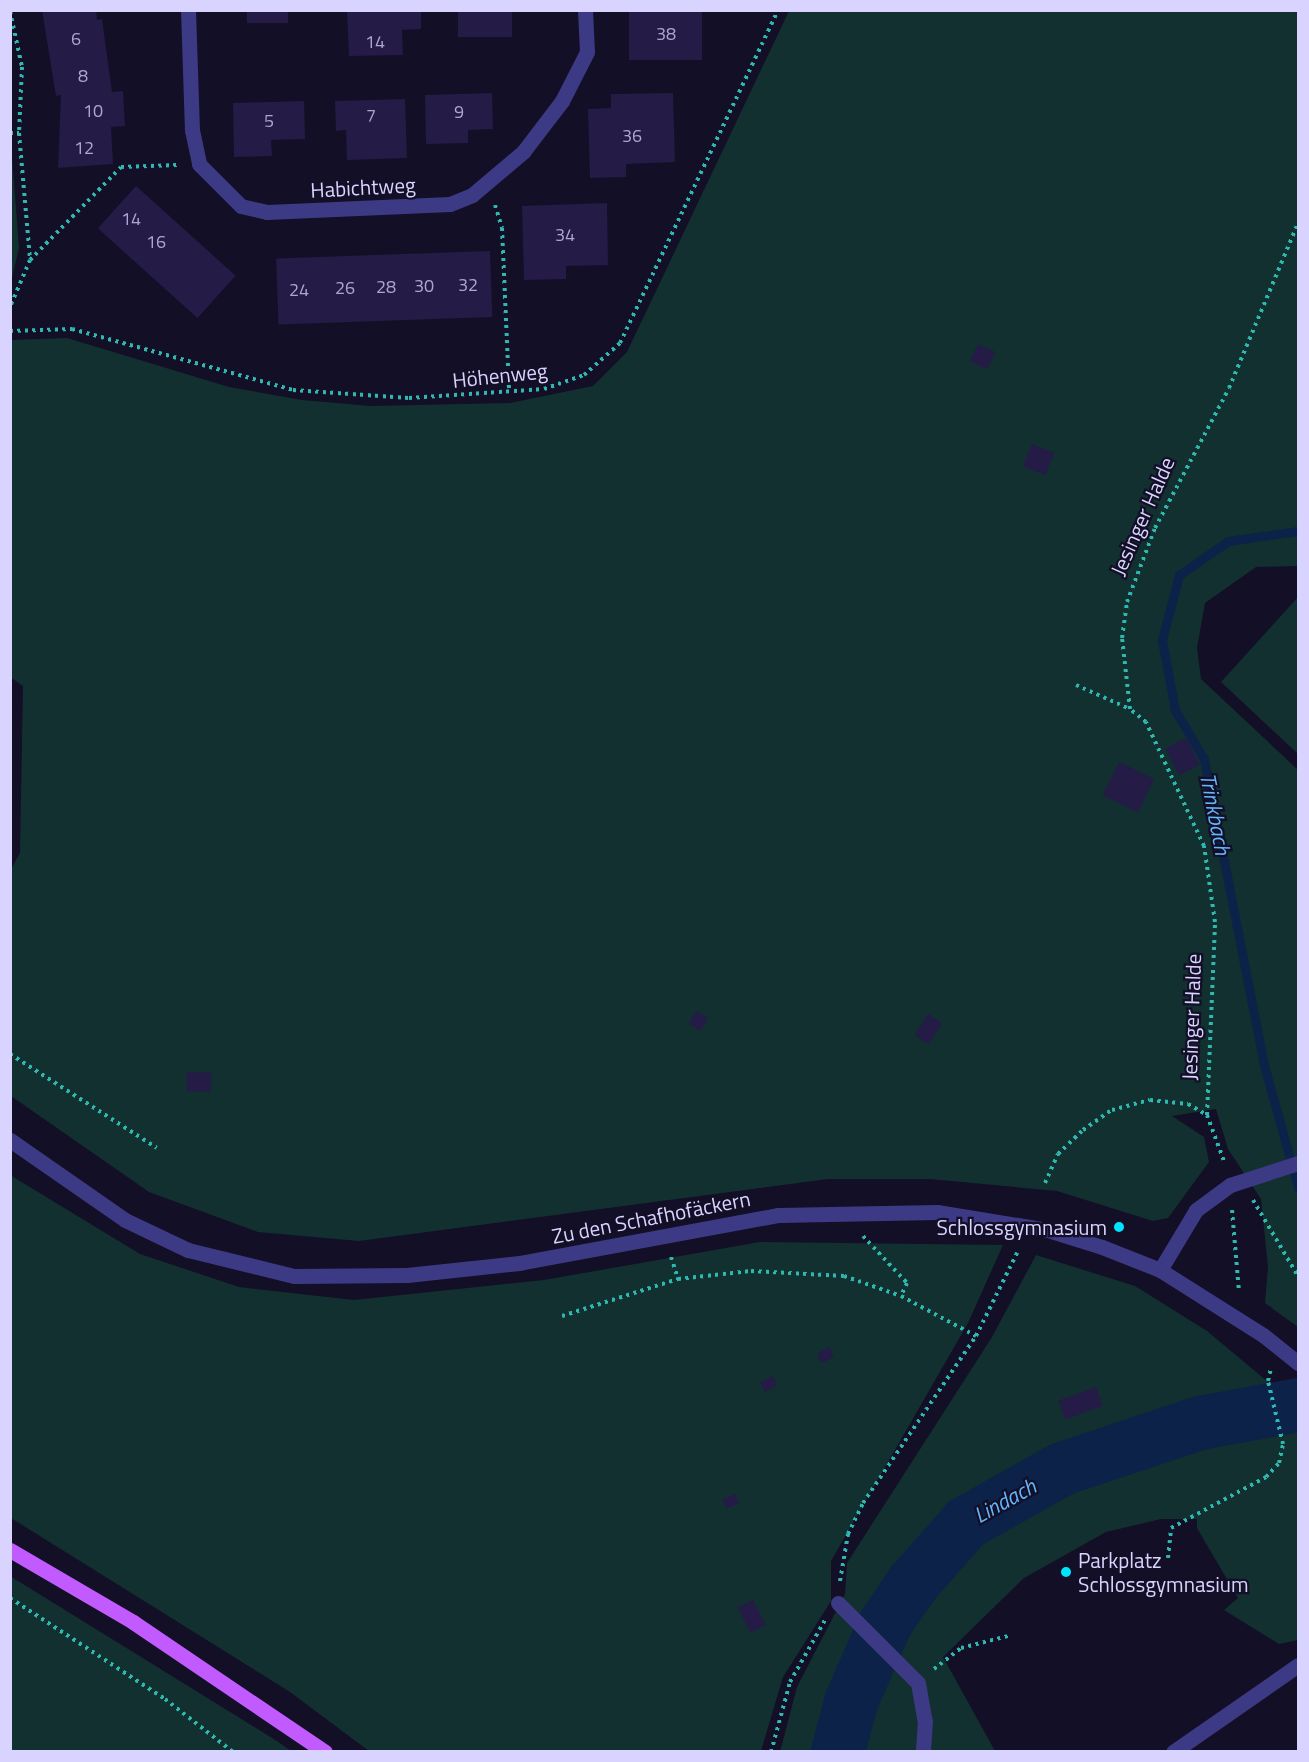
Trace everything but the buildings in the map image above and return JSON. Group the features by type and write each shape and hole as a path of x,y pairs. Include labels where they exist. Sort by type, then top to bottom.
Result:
{"main road":[{"path":"10,1550 162,1641 325,1752"}],"street":[{"path":"188,10 199,164"},
{"name":"Habichtweg","path":"199,164 241,206 267,212 450,204 489,181 523,152 562,101 587,52 585,10"},
{"name":"Zu den Schafhofäckern","path":"10,1140 125,1220 188,1250 294,1276 407,1275 519,1263 663,1234 778,1215 859,1210 937,1212 1048,1230 1160,1270 1263,1335 1299,1363"},
{"path":"1160,1270 1196,1210 1230,1185 1299,1163"},
{"path":"838,1603 918,1683 925,1722 923,1752"},
{"path":"1173,1752 1299,1665"}],"path":[{"name":"Höhenweg","path":"10,331 72,329 293,390 409,398 543,388 584,375 620,343 778,10"},
{"path":"10,11 22,67 20,133 30,260"},
{"path":"10,133 20,133"},
{"path":"10,307 30,260 121,167 199,164"},
{"path":"489,181 502,228 509,391"},
{"name":"Jesinger Halde","path":"1207,1115 1215,922 1204,846 1146,722 1130,709 1122,638 1128,602 1155,528 1229,388 1299,223"},
{"path":"1076,685 1130,709"},
{"path":"10,691 10,728"},
{"path":"10,1054 157,1148"},
{"path":"1045,1183 1058,1154 1112,1110 1150,1100 1188,1104 1207,1115 1220,1141 1230,1185 1239,1291"},
{"path":"1252,1177 1276,1246 1299,1276"},
{"path":"859,1210 867,1245 908,1283 901,1296"},
{"path":"663,1234 678,1279"},
{"path":"771,1752 790,1682 838,1603 848,1534 863,1503 976,1336 1017,1253"},
{"path":"562,1316 678,1279 751,1271 844,1276 901,1296 976,1336"},
{"path":"1168,1558 1171,1528 1266,1477 1279,1462 1283,1444 1268,1381"},
{"path":"10,1598 165,1699 233,1752"},
{"path":"918,1683 961,1648 1008,1636"}],"green space":[{"path":"789,11 1298,11 1298,566 1256,567 1205,603 1197,648 1201,679 1298,770 1298,1327 1265,1303 1268,1267 1261,1199 1228,1149 1216,1109 1172,1116 1204,1137 1209,1162 1168,1218 1153,1221 1057,1191 930,1179 828,1179 359,1241 258,1232 149,1192 11,1096 10,871 20,853 23,686 10,677 10,340 67,338 229,387 302,400 370,406 510,403 593,386 627,352"},
{"path":"11,142 19,248 11,282"},
{"path":"1298,597 1298,754 1221,682"},
{"path":"10,1175 140,1254 239,1287 354,1300 544,1280 760,1242 1003,1245 968,1323 831,1561 831,1601 783,1677 761,1751 369,1751 290,1692 11,1518"},
{"path":"1036,1255 1135,1286 1207,1331 1298,1407 1298,1640 1279,1644 1224,1610 1238,1598 1197,1528 1197,1519 1161,1519 1106,1532 1024,1578 943,1657 995,1751 780,1752 797,1687 845,1594 847,1563 992,1337"},
{"path":"10,1576 277,1741 291,1751 11,1751"}],"waterway":[{"name":"Trinkbach","path":"1298,531 1228,541 1179,575 1162,640 1175,710 1204,759 1265,1069 1298,1187"},
{"name":"Lindach","path":"838,1752 851,1702 885,1624 913,1583 966,1523 1062,1469 1200,1423 1298,1405"}],"place":[{"name":"Schlossgymnasium","path":"1119,1227"},
{"name":"Parkplatz Schlossgymnasium","path":"1066,1572"}]}
